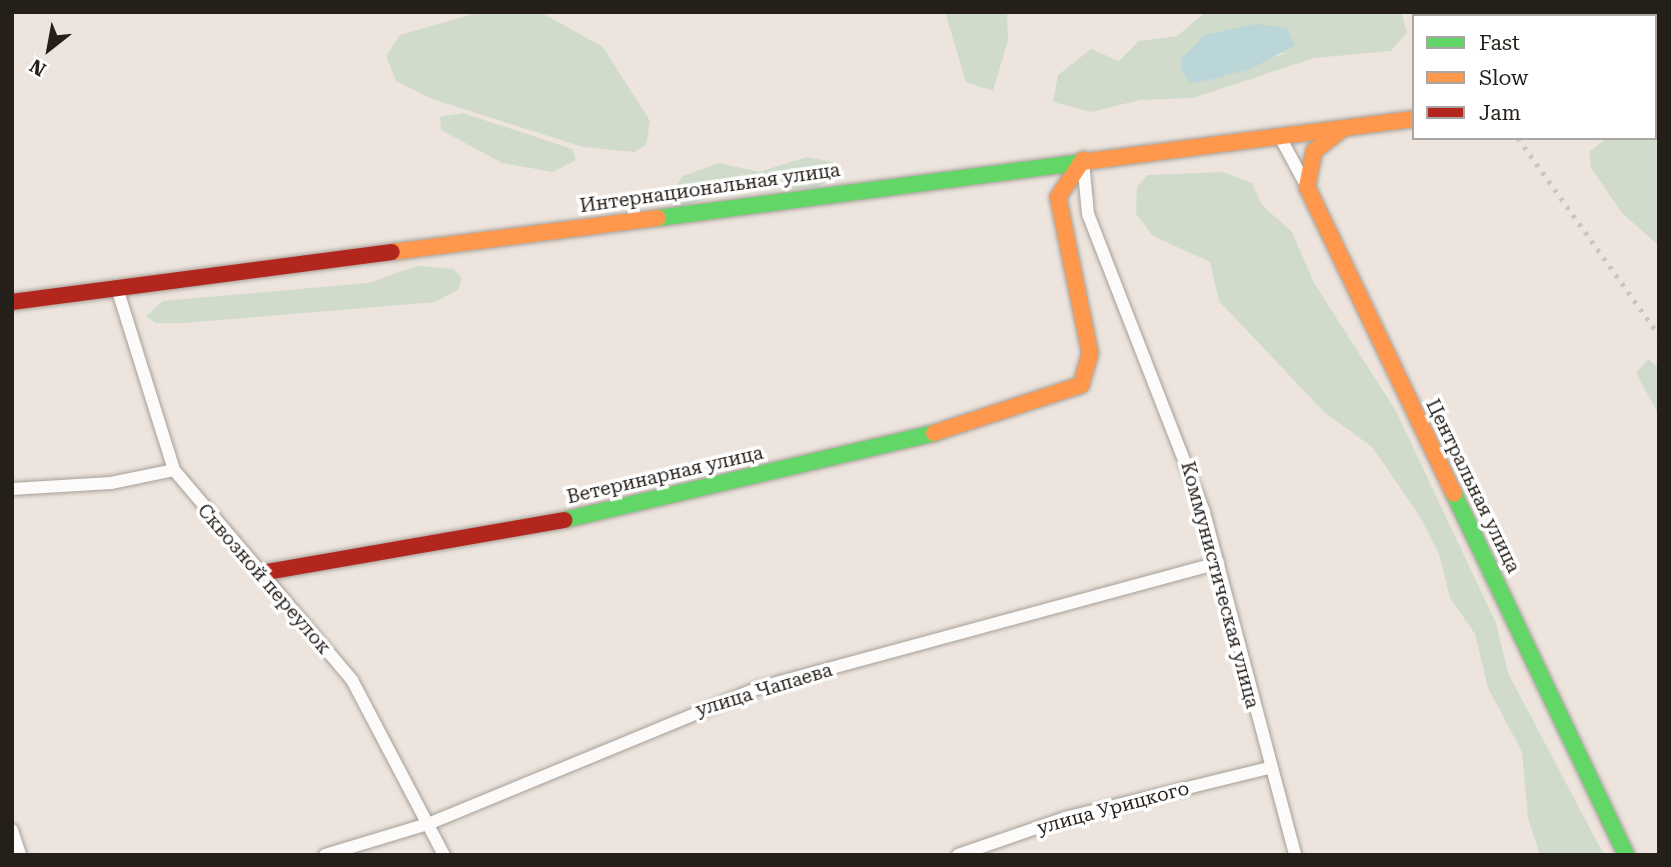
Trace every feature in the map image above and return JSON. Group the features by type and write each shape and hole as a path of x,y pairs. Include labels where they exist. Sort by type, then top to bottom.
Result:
{"street":[{"name":"Интернациональная улица","path":"12,302 1083,160 1412,120"},
{"path":"1307,187 1314,151 1355,125"},
{"name":"Центральная улица","path":"1280,137 1307,187 1626,855"},
{"name":"Ветеринарная улица","path":"261,573 627,509 956,428 1073,391 1081,385 1090,352 1058,197 1083,160"},
{"name":"Коммунистическая улица","path":"1083,160 1088,214 1186,458 1218,564 1269,768 1295,855"},
{"name":"Сквозной переулок","path":"117,288 174,470 352,680 444,855"},
{"path":"12,489 111,483 174,470"},
{"name":"улица Чапаева","path":"324,855 428,824 662,722 758,688 1218,564"},
{"name":"улица Урицкого","path":"958,855 1065,818 1269,768"},
{"path":"12,830 20,855"}],"green space":[{"path":"481,12 540,12 603,47 650,121 646,145 634,152 583,147 432,99 396,81 386,56 400,35"},
{"path":"945,12 1007,12 1008,40 993,91 966,82"},
{"path":"1206,12 1401,12 1407,32 1391,51 1314,58 1193,98 1140,100 1091,112 1053,102 1058,75 1091,49 1119,61 1139,41 1177,36","holes":["1286,53 1205,81 1182,58"]},
{"path":"1468,12 1542,12 1535,14"},
{"path":"463,113 572,149 576,160 553,172 502,163 441,130 440,117"},
{"path":"1659,127 1659,246 1622,213 1591,168 1589,152 1604,140 1657,140"},
{"path":"807,157 833,162 838,175 816,188 737,191 674,208 668,196 683,176 719,163 759,172"},
{"path":"1223,172 1252,183 1262,205 1292,232 1314,283 1396,411 1496,623 1508,673 1604,855 1540,855 1528,818 1522,752 1488,688 1475,634 1450,598 1439,554 1419,515 1372,447 1324,412 1219,301 1210,262 1153,236 1136,214 1137,187 1147,175"},
{"path":"417,266 454,269 462,279 458,290 435,302 185,323 156,323 146,316 163,301 368,283"},
{"path":"1648,359 1659,368 1659,415 1636,373"}],"water":[{"path":"1256,24 1287,28 1295,45 1251,69 1190,83 1182,72 1182,58 1205,35"}],"railway":[{"path":"1519,140 1659,335"}],"traffic: fast":[{"path":"658,218 1082,162"},
{"path":"564,520 934,433"},
{"path":"1454,494 1626,855"}],"traffic: slow":[{"path":"1082,162 1412,119"},
{"path":"1341,130 1314,151 1307,187 1454,494"},
{"path":"934,433 1081,385 1090,353 1058,197 1083,160"},
{"path":"392,252 658,218"}],"traffic: jam":[{"path":"12,302 392,252"},
{"path":"261,573 564,520"}]}
